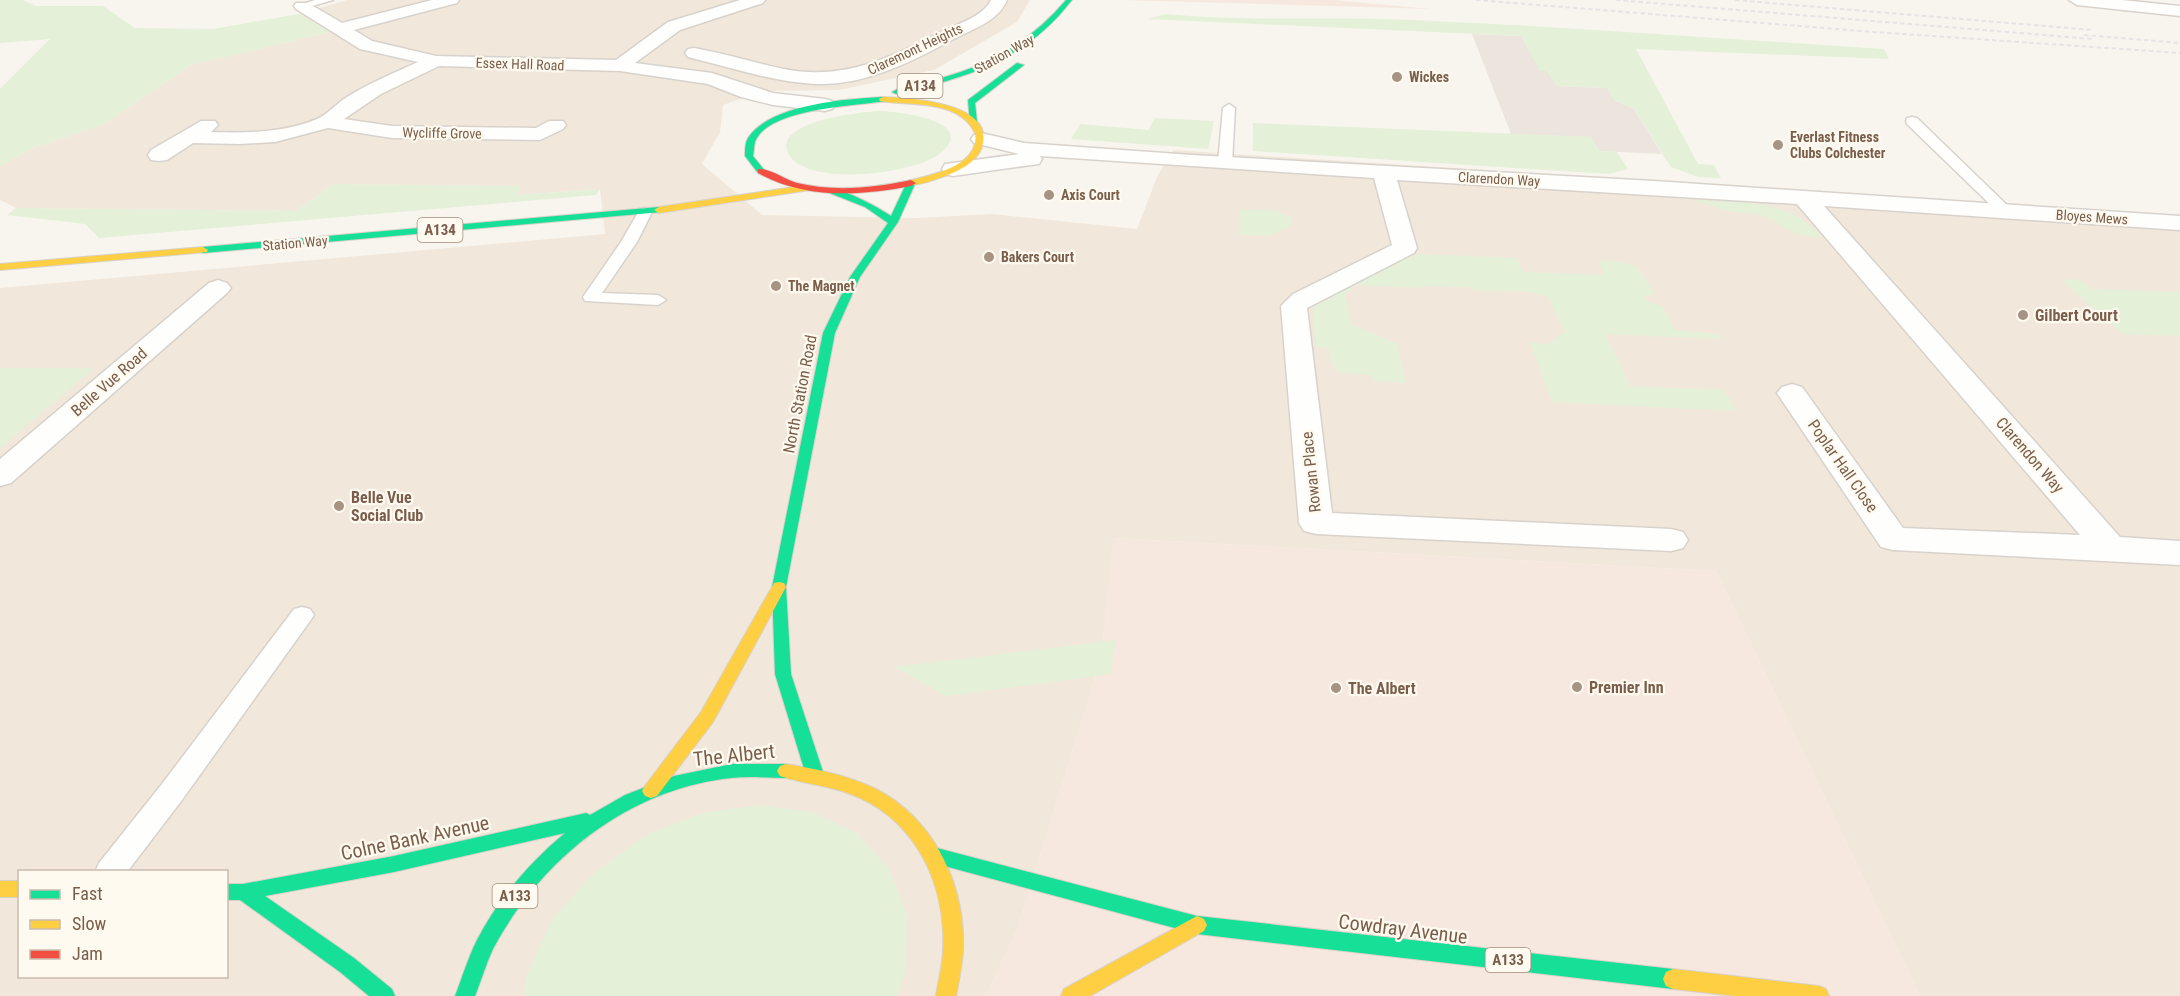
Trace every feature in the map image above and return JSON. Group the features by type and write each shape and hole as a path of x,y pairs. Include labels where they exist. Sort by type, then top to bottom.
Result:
{"main road":[{"name":"Station Way","path":"853,101 948,81 985,67 1044,30 1059,17 1069,0"},
{"name":"Station Way","path":"977,131 971,102 1035,56"},
{"name":"A134","path":"883,99 929,104 960,114 977,131 976,153 953,169 910,184 874,189 807,188 774,179 749,168 747,150 750,142 770,124 796,112 825,105 883,99"},
{"name":"North Station Road","path":"814,772 783,674 779,587 829,333 855,277 893,222 910,184"},
{"name":"Station Way","path":"0,267 645,212 807,188"},
{"path":"827,190 868,206 893,222"},
{"name":"Station Way","path":"591,217 684,193"},
{"name":"North Station Road","path":"651,791 707,717 779,587"},
{"name":"The Albert","path":"465,996 480,951 503,911 524,884 558,848 595,819 651,791 697,776 775,768 814,772 856,785 880,798 918,831 937,856 948,890 954,925 954,948 946,996"},
{"name":"Colne Bank Avenue","path":"228,892 243,892 394,864 595,819"},
{"name":"Cowdray Avenue","path":"937,856 1197,925 1819,996"},
{"path":"0,889 18,889"},
{"path":"243,892 347,965 385,996"},
{"path":"1071,996 1197,925"}],"street":[{"path":"339,29 451,0"},
{"path":"620,66 674,26 757,0"},
{"name":"Claremont Heights","path":"644,47 698,54 797,77 844,77 871,72 925,48 980,19 997,6 999,0"},
{"path":"2077,0 2180,11"},
{"name":"Essex Hall Road","path":"302,6 366,45 436,61 620,66 712,79 748,93 825,105"},
{"path":"189,137 262,138 296,132 326,122 352,102 375,89 436,61"},
{"path":"748,93 770,124"},
{"path":"159,156 219,117"},
{"name":"Wycliffe Grove","path":"326,122 392,132 517,134 540,134 556,125"},
{"name":"Clarendon Way","path":"977,131 1024,149 2005,211"},
{"name":"Clarendon Way","path":"953,169 1022,159 1192,161"},
{"name":"Rowan Place","path":"1384,173 1405,248 1294,306 1316,523 1671,540"},
{"name":"Clarendon Way","path":"1805,199 2110,548"},
{"name":"Bloyes Mews","path":"2005,211 2180,223"},
{"name":"Belle Vue Road","path":"0,476 218,288"},
{"name":"Poplar Hall Close","path":"1792,393 1893,540 2110,548"},
{"path":"2110,548 2180,554"}],"lane":[{"path":"302,6 328,0"},
{"path":"1225,163 1229,108"},
{"path":"1912,121 2005,211"},
{"path":"645,212 629,242 591,297 658,300"},
{"path":"111,870 172,792 302,615"}],"shaded area":[{"path":"347,0 1030,0 1017,22 934,70 839,90 763,91 723,105 720,132 702,164 762,215 917,218 992,214 1137,229 1157,177 1173,150 2180,215 2180,996 1920,996 1716,571 1114,538 1101,659 1017,930 986,996 0,996 0,288 605,234 600,189 516,195 521,186 334,184 296,211 16,208 0,200 0,166 33,148 104,124 191,65 330,32 299,14"},
{"path":"1121,0 1333,0 1432,9"},
{"path":"1472,34 1521,36 1540,70 1547,71 1557,86 1607,88 1615,101 1633,108 1662,154 1599,151 1591,137 1511,134"},
{"path":"1113,538 1716,571 1920,996 986,996 1017,930 1101,659"}],"green space":[{"path":"0,0 23,0 36,6 103,6 135,28 213,29 299,14 330,32 191,65 104,124 33,148 0,166 0,89 50,39 0,43"},
{"path":"1166,14 1228,18 1412,20 1589,30 1884,49 1889,59 1636,49 1698,164 1714,165 1721,178 1698,177 1671,167 1633,108 1615,101 1607,88 1557,86 1547,71 1540,71 1521,36 1148,19"},
{"path":"878,111 901,113 931,120 943,126 950,133 949,143 939,154 926,161 885,172 860,174 815,171 798,164 788,153 787,142 793,133 806,126 839,116"},
{"path":"1155,118 1214,121 1208,149 1071,139 1080,124 1148,130"},
{"path":"1253,123 1591,137 1599,151 1617,152 1628,169 1609,174 1253,151"},
{"path":"334,184 521,186 517,195 600,189 596,195 99,238 85,224 7,215 16,208 296,211"},
{"path":"1693,200 1747,203 1779,209 1808,224 1822,237 1805,236 1783,228 1775,221 1758,214 1731,212"},
{"path":"1240,209 1277,211 1291,217 1291,225 1269,236 1240,235"},
{"path":"1420,254 1517,258 1523,272 1605,275 1598,261 1627,263 1643,275 1655,294 1645,296 1648,302 1662,306 1675,330 1719,334 1721,339 1605,334 1630,386 1724,390 1736,411 1552,402 1530,343 1548,344 1565,332 1548,297 1530,292 1474,290 1469,287 1424,286 1421,288 1357,285 1345,294 1351,324 1397,344 1406,383 1373,381 1372,375 1341,372 1333,365 1328,347 1315,347 1313,306 1409,257"},
{"path":"2060,279 2080,280 2092,289 2180,292 2180,336 2123,334"},
{"path":"0,368 94,368 0,448"},
{"path":"1116,640 1111,674 946,696 894,667"},
{"path":"758,805 811,812 856,833 889,868 907,915 906,970 897,996 524,996 526,978 552,920 595,872 647,835 702,813"}],"railway":[{"path":"1476,0 1874,32 2180,53"},
{"path":"1616,0 2093,39"},
{"path":"1735,0 2093,30"},
{"path":"2084,35 2180,43"}],"traffic: fast":[{"path":"896,92 969,72 1013,52 1052,21 1069,0"},
{"path":"973,122 971,102 1020,65"},
{"path":"761,171 749,156 751,140 762,128 780,118 802,111 849,102 883,99"},
{"path":"814,772 783,674 779,587 829,333 855,277 893,222 910,184"},
{"path":"827,190 868,205 893,222"},
{"path":"203,250 659,210"},
{"path":"465,996 484,946 512,901 546,861 586,827 631,800 680,781 732,771 786,771"},
{"path":"228,892 243,892 394,864 586,821"},
{"path":"937,856 1197,925 1673,979"},
{"path":"243,892 347,965 385,996"}],"traffic: slow":[{"path":"883,99 920,102 948,108 968,118 979,133 978,147 973,156 964,163 943,174 911,183"},
{"path":"659,210 807,188"},
{"path":"0,267 203,250"},
{"path":"651,791 707,717 779,587"},
{"path":"786,771 830,779 868,794 900,815 924,842 942,874 952,911 953,952 946,996"},
{"path":"0,889 18,889"},
{"path":"1071,996 1197,925"},
{"path":"1673,979 1819,996"}],"traffic: jam":[{"path":"761,171 794,186 834,191 875,189 911,183"}],"place":[{"name":"Wickes","path":"1397,77"},
{"name":"Everlast Fitness Clubs Colchester","path":"1778,145"},
{"name":"Axis Court","path":"1049,195"},
{"name":"Bakers Court","path":"989,257"},
{"name":"The Magnet","path":"776,286"},
{"name":"Gilbert Court","path":"2023,315"},
{"name":"Belle Vue Social Club","path":"339,506"},
{"name":"Premier Inn","path":"1577,687"},
{"name":"The Albert","path":"1336,688"}]}
